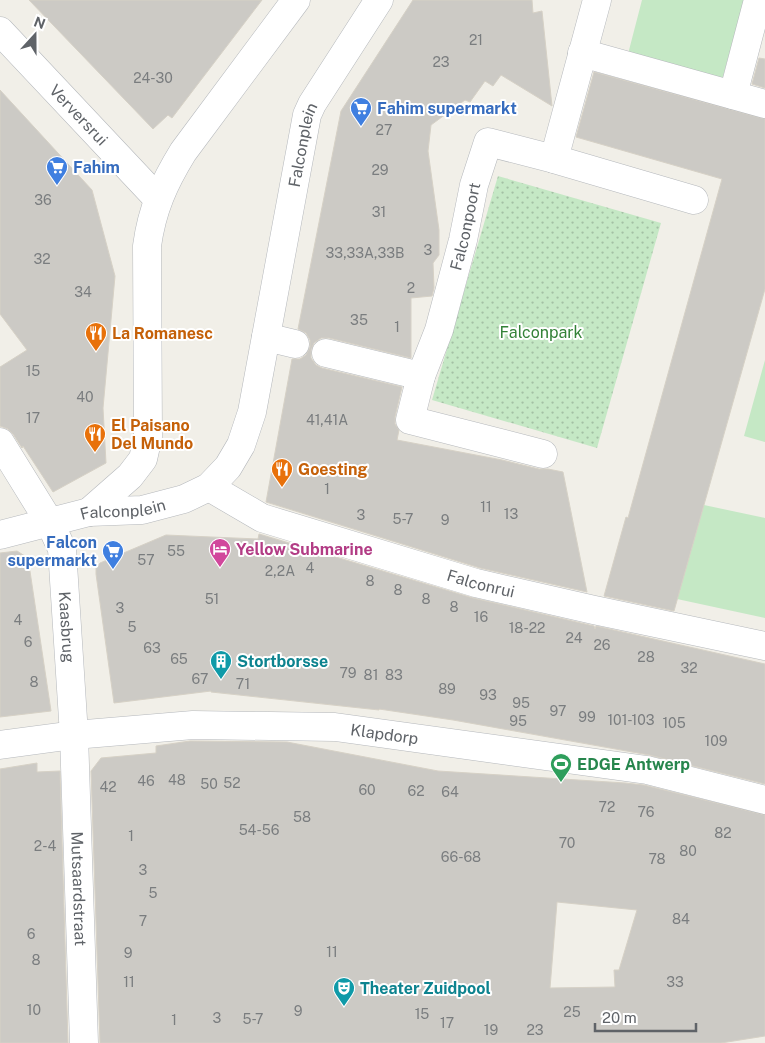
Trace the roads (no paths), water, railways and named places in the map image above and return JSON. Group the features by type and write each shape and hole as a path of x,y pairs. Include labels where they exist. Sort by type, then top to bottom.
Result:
{"street":[{"name":"Falconplein","path":"89,512 130,476 143,459 148,437 148,246 150,223 158,199 183,152 296,0"},
{"name":"Falconplein","path":"89,512 142,510 184,499 209,487 228,468 241,445 252,412 307,115 312,104 379,0"},
{"path":"554,159 597,0"},
{"path":"733,95 758,0"},
{"name":"Verversrui","path":"0,31 158,199"},
{"path":"582,53 765,104"},
{"name":"Falconpoort","path":"543,454 410,420 422,376 439,330 474,185 488,142 554,159 694,200"},
{"path":"266,337 295,344"},
{"path":"326,353 422,376"},
{"name":"Kaasbrug","path":"0,442 50,523 62,549 74,735"},
{"name":"Falconrui","path":"209,487 262,518 476,582 594,610 765,646"},
{"path":"0,535 89,512"},
{"name":"Klapdorp","path":"0,745 74,735 193,725 335,727 647,770 765,800"},
{"name":"Mutsaardstraat","path":"74,735 84,1043"}],"place":[{"name":"Fahim supermarkt","path":"361,127"},
{"name":"Fahim","path":"57,186"},
{"name":"La Romanesc","path":"96,352"},
{"name":"El Paisano Del Mundo","path":"95,453"},
{"name":"Goesting","path":"282,488"},
{"name":"Yellow Submarine","path":"220,568"},
{"name":"Falcon supermarkt","path":"113,570"},
{"name":"Stortborsse","path":"221,680"},
{"name":"EDGE Antwerp","path":"561,783"},
{"name":"Theater Zuidpool","path":"344,1007"}],"park label":[{"name":"Falconpark","path":"541,332"}]}
